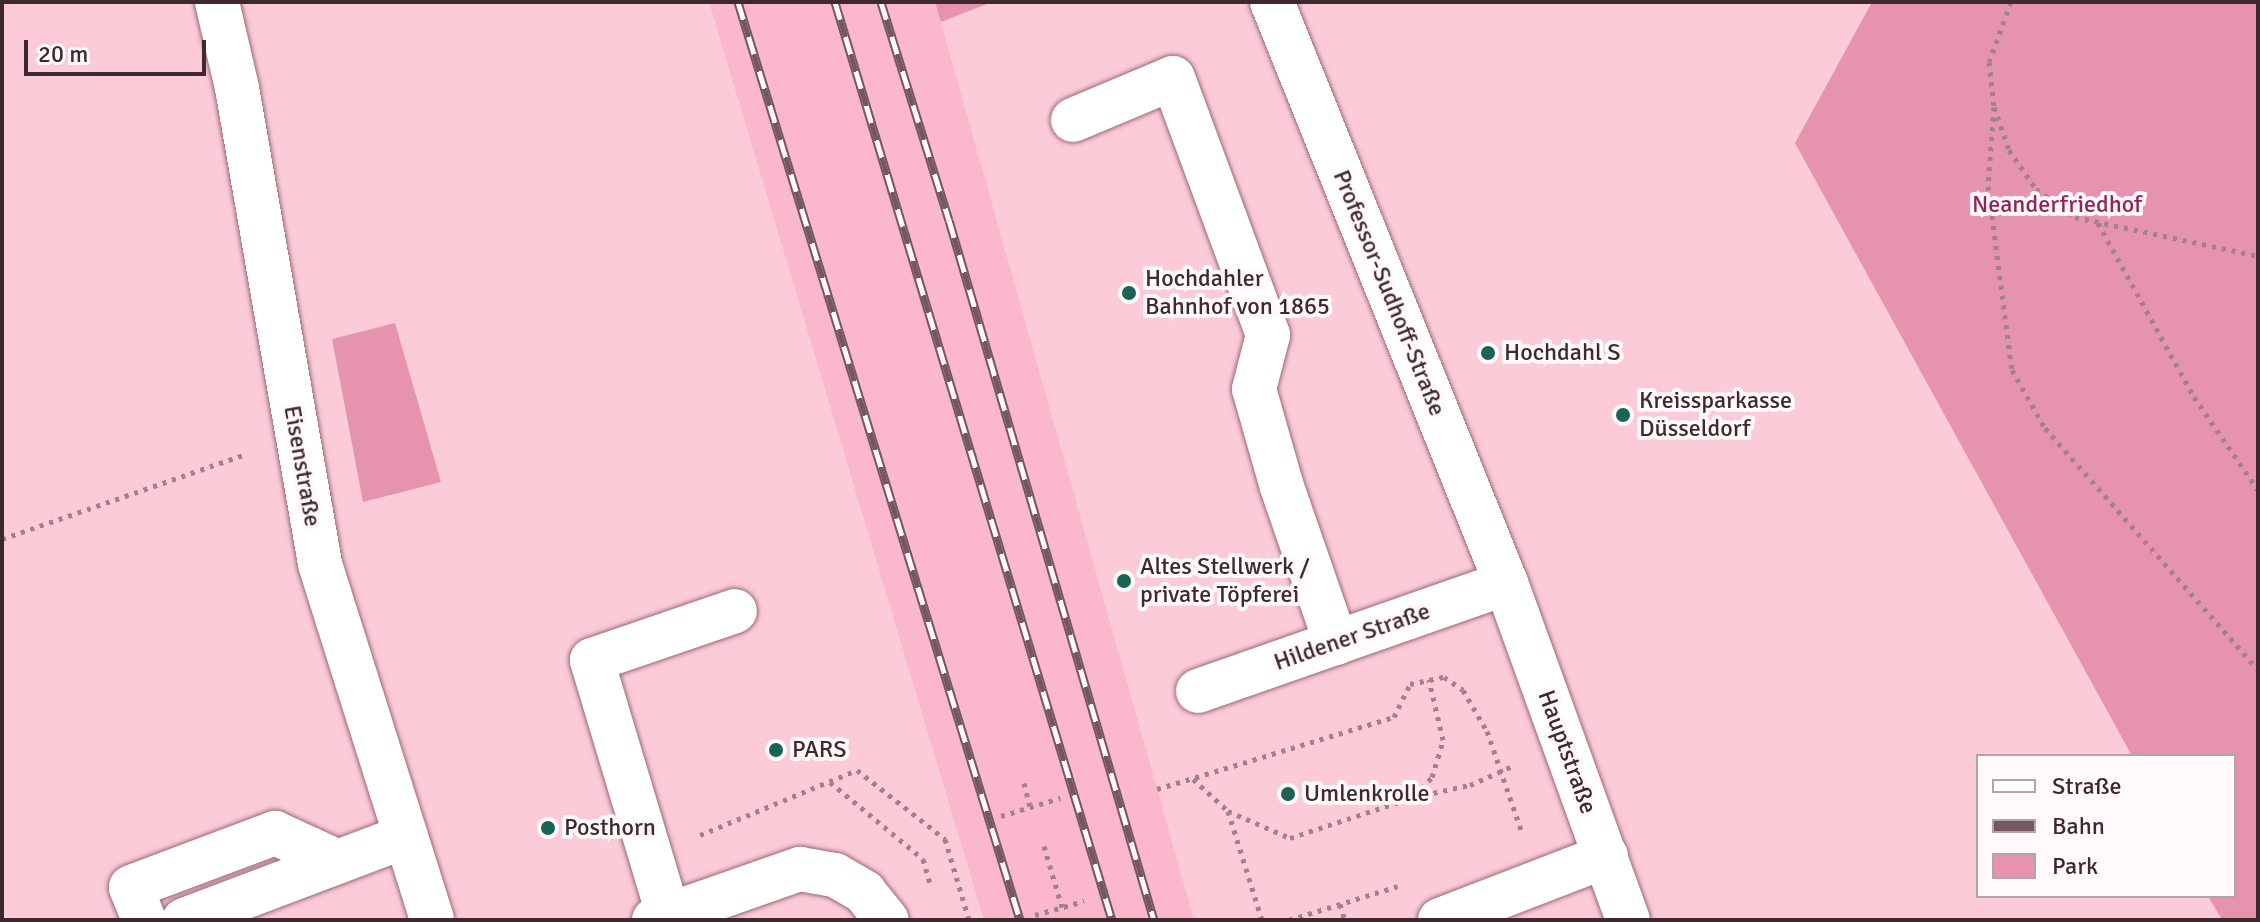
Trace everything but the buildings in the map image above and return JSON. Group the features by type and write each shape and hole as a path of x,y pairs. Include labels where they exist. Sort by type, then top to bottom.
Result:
{"street":[{"name":"Eisenstraße","path":"217,2 237,88 320,564 432,920"},
{"name":"Professor-Sudhoff-Straße","path":"1272,2 1506,583"},
{"path":"1073,120 1173,78 1268,335 1254,389 1282,487 1336,643"},
{"name":"Hildener Straße","path":"1198,691 1506,583"},
{"name":"Hauptstraße","path":"1506,583 1628,920"},
{"path":"735,611 592,660 651,855 661,917 800,869 835,875 864,892 887,920"},
{"path":"144,920 131,887 275,833 338,862"},
{"path":"184,920 406,836"},
{"path":"1440,920 1606,856"}],"path":[{"path":"2011,2 1989,62 1994,107 1988,186 2012,370 2045,428 2258,670"},
{"path":"1994,107 2009,150 2036,189 2075,217 2258,256"},
{"path":"2098,222 2194,397 2258,490"},
{"path":"2,539 296,436"},
{"path":"1157,789 1278,749 1394,717 1410,684 1444,677 1463,690 1487,731 1501,771"},
{"path":"1414,797 1432,777 1443,740 1429,680"},
{"path":"651,855 857,770 945,839 969,920"},
{"path":"1193,779 1228,811 1290,838 1414,797 1470,785"},
{"path":"1024,783 1030,807"},
{"path":"1001,816 1060,798"},
{"path":"1228,811 1262,920"},
{"path":"1044,846 1062,907"},
{"path":"950,854 960,850"},
{"path":"1035,915 1084,901"},
{"path":"1340,904 1345,920"}],"shaded area":[{"path":"709,2 935,2 1194,920 984,920"}],"green space":[{"path":"935,2 992,2 941,22"},
{"name":"Neanderfriedhof","path":"1872,2 2258,2 2258,920 2222,920 2209,898 2236,898 2236,754 2131,754 1795,143"},
{"path":"395,323 441,482 363,502 332,339"}],"railway":[{"path":"738,2 1020,920"},
{"path":"835,2 1112,920"},
{"path":"881,2 949,220 1154,920"}],"place":[{"name":"Hochdahler Bahnhof von 1865","path":"1129,293"},
{"name":"Hochdahl S","path":"1488,353"},
{"name":"Kreissparkasse Düsseldorf","path":"1623,415"},
{"name":"Altes Stellwerk / private Töpferei","path":"1124,581"},
{"name":"PARS","path":"776,750"},
{"name":"Umlenkrolle","path":"1288,794"},
{"name":"Posthorn","path":"548,828"}]}
